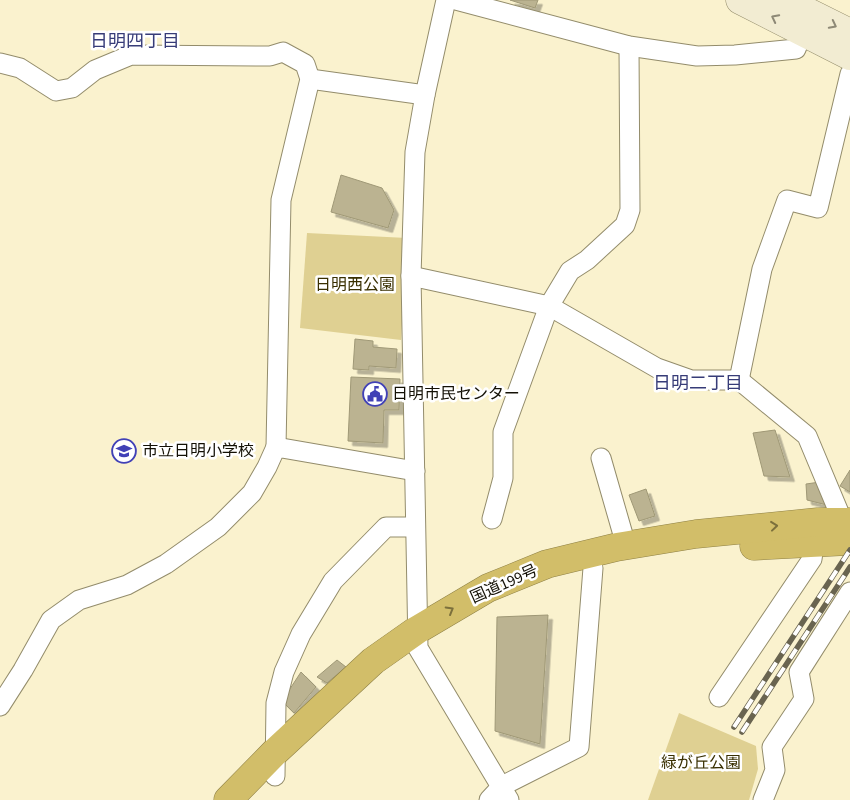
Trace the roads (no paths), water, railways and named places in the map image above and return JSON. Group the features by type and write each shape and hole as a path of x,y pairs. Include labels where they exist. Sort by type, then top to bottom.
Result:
{"highway":[{"name":"国道199号","path":"417,639 488,588 548,564 626,545 696,534 835,530"},
{"name":"国道199号","path":"252,800 276,764 373,661 417,639 501,602 623,558 835,530"},
{"name":"国道199号","path":"228,800 276,764"}],"street":[{"path":"446,0 425,95 416,152 411,276 417,639 500,795 579,747 593,568"},
{"path":"456,0 629,46 697,56 796,49 803,32"},
{"path":"740,0 850,56"},
{"path":"784,0 850,34"},
{"path":"492,519 503,478 503,432 549,306 570,271 587,260 625,225 630,210 629,46"},
{"path":"0,63 20,68 56,91 72,88 95,70 131,55 270,56 284,52 305,64 310,79 281,200 276,447 268,467 252,493 218,527 166,564 127,585 80,600 51,620 0,706"},
{"path":"739,380 762,269 771,243 787,200 818,208 850,74"},
{"path":"310,79 425,95"},
{"path":"411,276 549,306 657,368 691,380 739,380 807,436 835,530 812,559 719,697"},
{"path":"276,447 415,471"},
{"path":"601,458 626,545"},
{"path":"276,764 276,703 284,672 301,634 334,581 386,527 415,527"},
{"path":"763,800 775,770 772,747 804,699 799,672 850,592"}],"railway":[{"path":"734,727 850,550"},
{"path":"742,732 850,567"}],"place":[{"name":"日明市民センター","path":"375,394"},
{"name":"市立日明小学校","path":"124,451"}],"district":[{"name":"日明四丁目","path":"135,41"},
{"name":"日明二丁目","path":"698,383"}],"park label":[{"name":"日明西公園","path":"355,285"},
{"name":"緑が丘公園","path":"701,763"}]}
